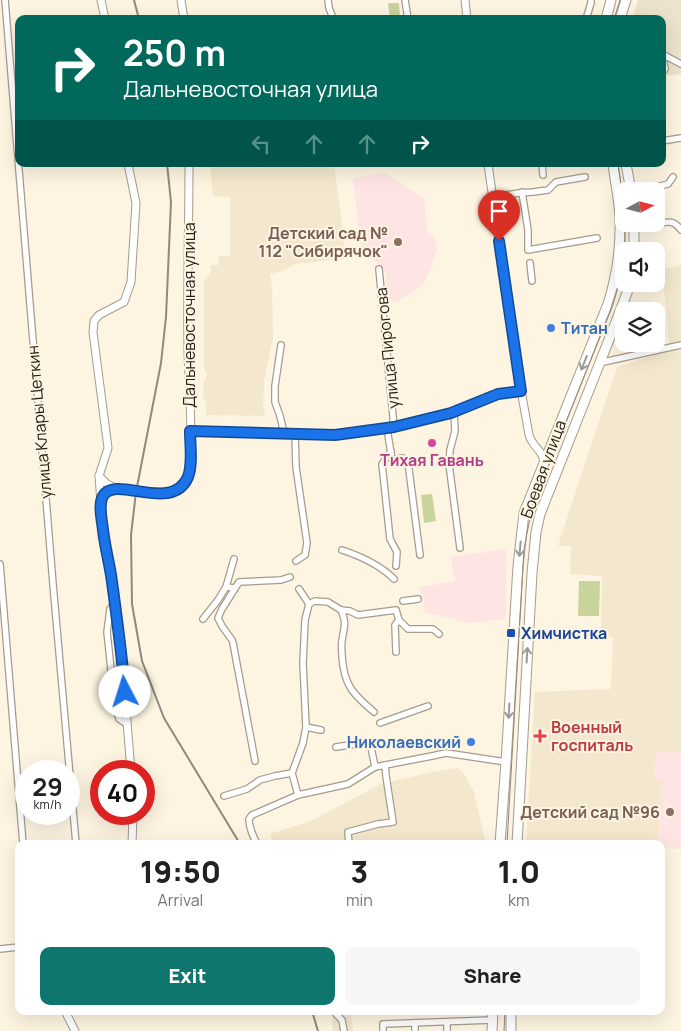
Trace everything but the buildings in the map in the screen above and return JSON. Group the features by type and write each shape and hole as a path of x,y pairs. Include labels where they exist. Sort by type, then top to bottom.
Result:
{"main road":[{"path":"607,15 611,0"},
{"path":"621,15 626,0"},
{"name":"Боевая улица","path":"500,840 514,622 524,514 614,285 618,264 620,215 613,167"},
{"path":"627,167 629,182"},
{"name":"Боевая улица","path":"517,840 520,764 536,532 540,514 627,292"},
{"path":"506,762 520,764"},
{"path":"511,1015 511,1031"},
{"path":"492,1016 492,1031"}],"street":[{"name":"улица Клары Цеткин","path":"5,0 15,123"},
{"path":"101,0 105,15"},
{"path":"181,0 183,15"},
{"path":"328,0 332,15"},
{"path":"405,0 407,15"},
{"path":"465,0 467,15"},
{"path":"587,15 591,4 590,0"},
{"path":"666,55 681,64"},
{"path":"666,140 681,138"},
{"name":"улица Клары Цеткин","path":"19,167 76,840"},
{"path":"129,167 136,203 131,282 124,302 98,315 94,321 93,332 108,448 99,476 100,503 122,660 129,760"},
{"name":"Дальневосточная улица","path":"99,476 107,484 116,488 162,494 179,488 185,482 188,475 190,465 188,348 189,167"},
{"path":"488,167 529,435 534,446 542,455 544,462"},
{"path":"542,167 543,175"},
{"path":"493,197 548,190 556,182 585,177"},
{"path":"665,185 668,184 673,177"},
{"path":"522,192 528,230 528,250 597,238"},
{"path":"665,223 672,222 681,230"},
{"path":"530,263 532,281"},
{"name":"улица Пирогова","path":"379,269 391,428 391,451"},
{"path":"281,344 275,386 275,402 284,433"},
{"path":"599,363 681,345"},
{"path":"190,431 335,435 391,428 454,412 498,394 521,391"},
{"path":"454,412 455,431 450,450 450,464 460,548"},
{"path":"295,433 296,467 307,543 305,555 296,560"},
{"path":"529,435 536,446 540,448 545,448 552,443"},
{"path":"391,451 392,460 403,458 408,462 420,554"},
{"path":"391,451 382,464 390,539 397,552 396,566"},
{"path":"100,503 107,491 116,488"},
{"path":"342,550 353,553 370,562 394,579"},
{"path":"203,619 226,587 234,559"},
{"path":"0,564 23,840"},
{"path":"255,761 232,641 218,618 222,608 239,582 280,580 290,576"},
{"path":"226,587 235,588"},
{"path":"298,589 309,604"},
{"path":"403,601 418,599"},
{"path":"298,795 292,773 303,743 306,727 303,663 305,620 309,604 315,601 328,602 341,610 350,611 358,615 396,610 399,620 408,629 434,630 439,634"},
{"path":"115,602 110,610 107,632 115,707 119,719 127,724"},
{"path":"341,610 346,620 342,644 345,679 356,696 374,712"},
{"path":"396,652 395,625 399,620"},
{"path":"380,723 428,706"},
{"path":"306,727 321,730"},
{"path":"336,747 370,742 375,767"},
{"path":"255,840 250,826 249,818 252,815 298,795 348,784 375,767 446,753 506,762"},
{"path":"349,840 348,832 393,822 385,765"},
{"path":"224,796 247,789 260,780 292,773"},
{"path":"132,840 133,825"},
{"path":"0,949 15,947"},
{"path":"67,1015 74,1030"},
{"path":"338,1015 341,1017 344,1031"},
{"path":"383,1031 383,1024 447,1022 492,1016"},
{"path":"447,1022 447,1031"},
{"path":"415,1023 415,1031"}],"shaded area":[{"path":"638,0 681,0 681,74 666,76 666,15 633,15"},
{"path":"210,167 334,167 344,240 342,259 294,264 285,270 270,274 273,338 264,380 264,416 206,415 206,403 203,399 204,381 207,376 204,368 204,280 211,273 211,265 219,265 219,256 230,256 230,197 213,196"},
{"name":"Детский сад № 112 \"Сибирячок\"","path":"386,173 424,199 428,236 434,235 437,249 422,286 398,301 389,302 385,270 361,249 353,178"},
{"path":"681,265 681,752 656,751 662,781 658,840 526,840 535,692 611,689 613,637 601,637 602,576 570,574 571,546 558,546 617,367 670,350 664,292 665,269"},
{"path":"506,549 506,616 504,619 468,623 425,612 420,587 455,581 451,557"},
{"name":"Детский сад №96","path":"655,751 681,752 681,849 665,848 665,840 658,840 662,781 654,780"},
{"path":"458,768 465,776 474,792 485,840 272,840 270,834 311,821 381,784"},
{"path":"333,1015 351,1015 353,1031 333,1031"}],"green space":[{"path":"388,3 399,3 400,15 390,15"},
{"path":"432,494 436,521 424,523 421,495"},
{"path":"579,581 600,581 599,616 578,616"}],"tram line":[{"path":"615,15 620,0"},
{"path":"618,167 621,182"},
{"path":"625,232 625,242"},
{"path":"507,840 526,536 537,495 616,292"},
{"path":"504,1031 505,1015"}],"railway":[{"path":"134,0 138,15"},
{"path":"167,167 171,202 166,317 161,363 136,492 131,535 132,604 142,661 164,718 238,840"},
{"path":"313,1015 318,1031"}],"place":[{"name":"Детский сад № 112 \"Сибирячок\"","path":"398,242"},
{"name":"Титан","path":"551,328"},
{"name":"Тихая Гавань","path":"432,443"},
{"name":"Химчистка","path":"511,633"},
{"name":"Военный госпиталь","path":"540,736"},
{"name":"Николаевский","path":"471,742"},
{"name":"Детский сад №96","path":"670,812"}],"route":[{"path":"125,692 112,581 104,538 100,503 102,497 107,491 116,488 162,494 179,488 185,482 190,465 190,431 335,435 394,427 451,413 498,394 521,391 499,241"}]}
